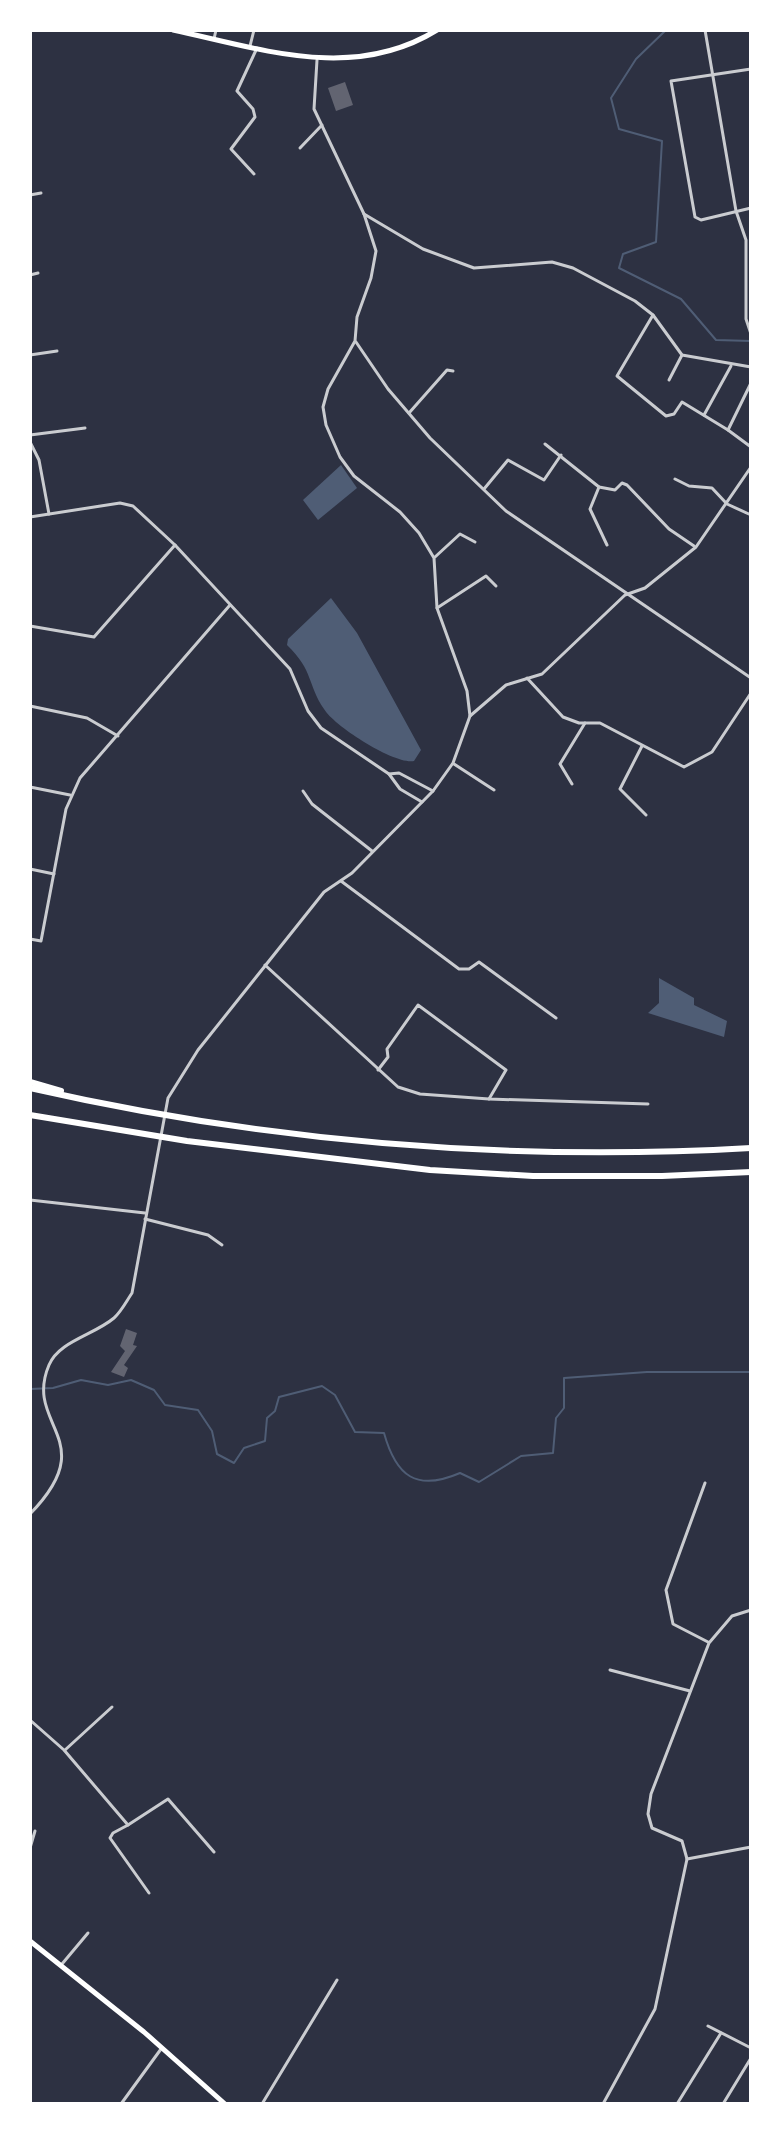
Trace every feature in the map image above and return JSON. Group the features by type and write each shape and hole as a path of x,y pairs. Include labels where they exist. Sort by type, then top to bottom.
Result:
{"highway":[{"path":"30,1085 133,1111 320,1137 537,1153 751,1148"},
{"path":"30,1115 187,1141 430,1170 533,1176 751,1172"}],"main road":[{"path":"173,30 317,60 351,60 379,54 437,30"},
{"path":"30,1941 225,2104"}],"street":[{"path":"214,39 216,30"},
{"path":"250,47 254,30"},
{"path":"705,30 736,211 748,240 750,281 746,319 751,334"},
{"path":"254,174 231,149 255,117 253,109 237,91 257,48"},
{"path":"30,1514 58,1480 64,1462 45,1390 48,1366 62,1348 97,1330 124,1307 136,1279 168,1098 198,1050 324,892 341,881 433,791 453,763 470,716 467,691 437,608 434,558 419,533 400,512 354,476 332,442 323,407 328,389 355,341 357,317 371,278 376,251 364,214 313,102 317,60"},
{"path":"751,69 671,81 695,217 701,220 751,208"},
{"path":"300,148 322,125"},
{"path":"30,195 41,193"},
{"path":"364,214 423,249 474,268 552,262 573,268 635,301 653,315 682,355 751,367"},
{"path":"30,275 38,273"},
{"path":"653,315 617,373 619,378 666,416 674,414 682,402 751,447"},
{"path":"355,341 409,413 525,527 573,554 625,595 751,678"},
{"path":"30,355 57,351"},
{"path":"669,380 682,355"},
{"path":"704,415 731,365"},
{"path":"409,413 447,370 453,371"},
{"path":"728,430 751,383"},
{"path":"30,435 85,428"},
{"path":"30,442 39,460 49,514"},
{"path":"545,444 599,487 615,490 622,483 669,529 696,547"},
{"path":"484,489 508,460 544,480 561,455"},
{"path":"470,716 506,685 542,674 625,595 645,588 696,547 751,467"},
{"path":"675,479 689,486 712,488 727,504 751,515"},
{"path":"599,487 590,509 607,545"},
{"path":"30,517 120,503 133,506 175,545 247,627 290,669 308,711 321,728 389,774 400,789 422,802"},
{"path":"434,558 460,534 475,542"},
{"path":"30,626 94,637 175,545"},
{"path":"437,608 486,576 496,586"},
{"path":"30,939 41,941 70,795 80,778 230,605"},
{"path":"527,678 563,717 585,723 600,723 684,767 692,766 712,752 751,693"},
{"path":"30,706 87,718 118,736"},
{"path":"572,784 560,764 585,723"},
{"path":"642,746 620,789 646,815"},
{"path":"453,763 494,790"},
{"path":"389,774 399,773 433,791"},
{"path":"30,787 70,795"},
{"path":"303,791 312,804 372,851"},
{"path":"30,869 54,874"},
{"path":"341,881 459,969 469,969 479,962 556,1018"},
{"path":"265,965 378,1070 398,1087 409,1091 489,1099 648,1104"},
{"path":"378,1070 388,1057 387,1049 418,1005 506,1070 489,1099"},
{"path":"30,1200 146,1216 208,1235 222,1245"},
{"path":"705,1483 665,1594 673,1624 709,1643"},
{"path":"603,2104 655,2009 687,1859 682,1841 655,1832 648,1814 651,1794 709,1643 732,1616 751,1610"},
{"path":"610,1670 690,1691"},
{"path":"64,1750 112,1707"},
{"path":"30,1720 64,1750 128,1825"},
{"path":"149,1893 110,1838 113,1833 168,1799 214,1852"},
{"path":"30,1848 35,1831"},
{"path":"687,1859 751,1847"},
{"path":"61,1965 88,1933"},
{"path":"262,2104 337,1980"},
{"path":"708,2026 751,2048"},
{"path":"677,2104 721,2033"},
{"path":"121,2104 161,2048"},
{"path":"723,2104 751,2058"}],"water":[{"path":"341,465 357,488 318,520 303,500"},
{"path":"331,598 357,633 421,750 414,761 405,761 380,751 330,716 319,700 302,662 287,645 288,639"},
{"path":"659,978 694,998 694,1005 727,1021 724,1037 648,1013 659,1003"}],"building":[{"path":"345,82 353,105 336,111 328,88"},
{"path":"126,1329 137,1333 133,1345 137,1346 124,1365 128,1368 124,1377 111,1372 125,1351 120,1346"}],"waterway":[{"path":"666,30 636,59 611,98 619,129 662,141 656,242 623,254 619,268 681,299 716,340 751,341"},
{"path":"30,1389 53,1388 81,1380 108,1385 131,1380 154,1390 165,1405 198,1410 212,1431 217,1454 234,1463 244,1448 265,1441 267,1418 275,1411 279,1397 322,1386 335,1395 355,1432 384,1433 395,1460 410,1476 431,1481 460,1473 479,1482 521,1456 553,1453 556,1418 564,1408 564,1378 647,1372 751,1372"}]}
